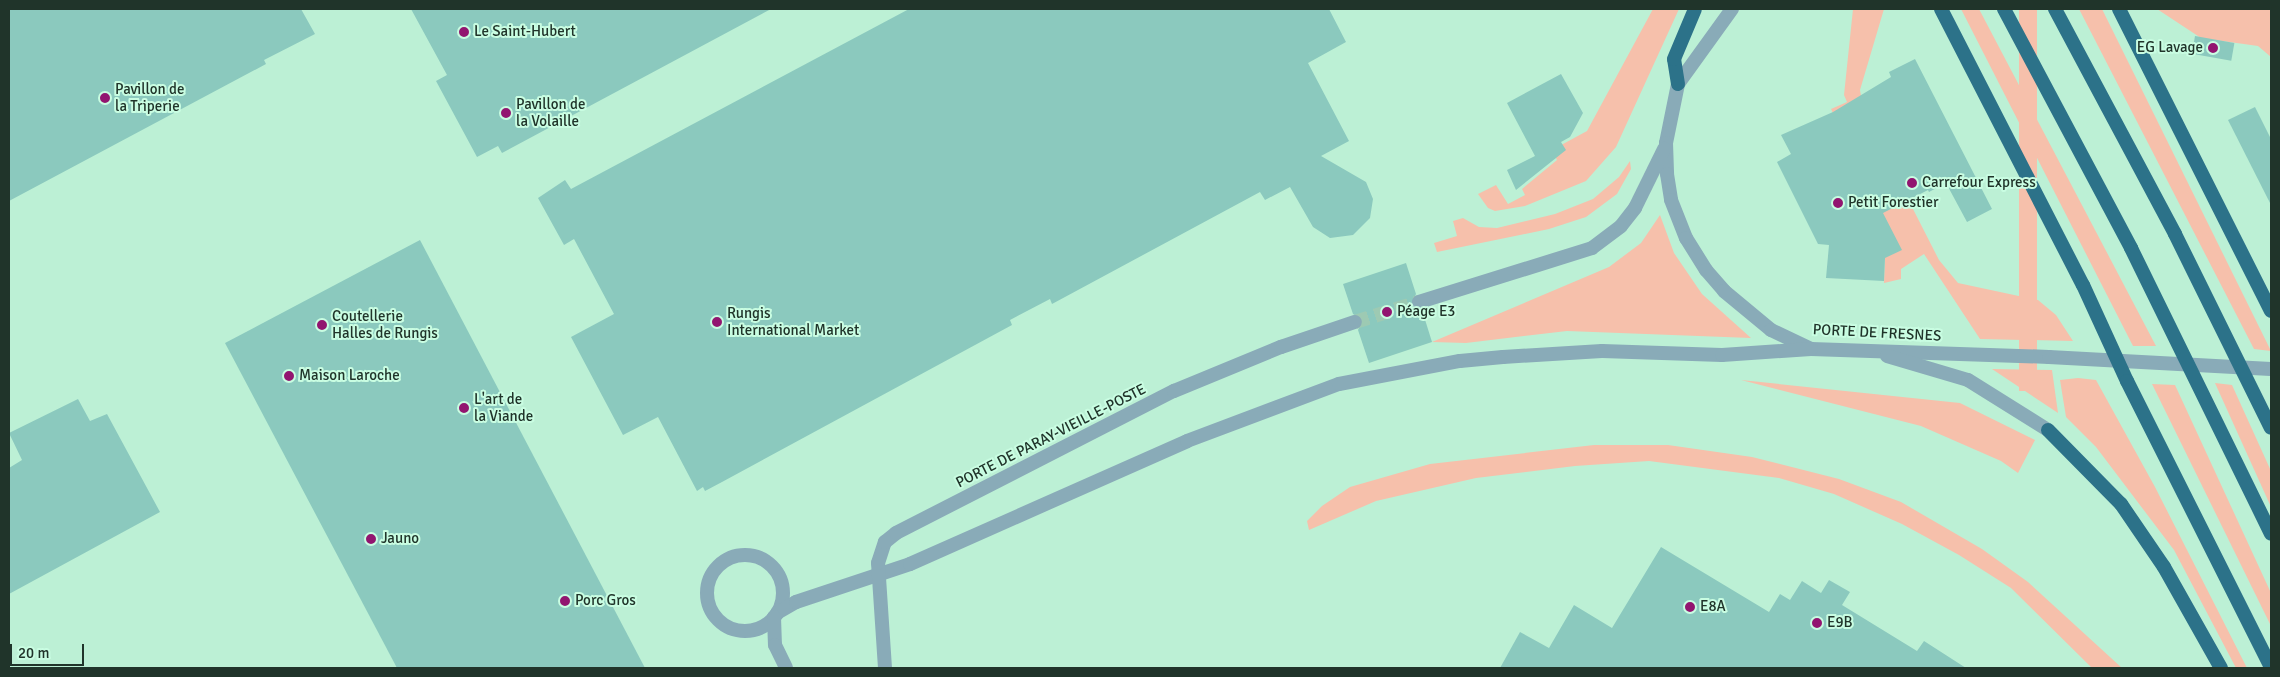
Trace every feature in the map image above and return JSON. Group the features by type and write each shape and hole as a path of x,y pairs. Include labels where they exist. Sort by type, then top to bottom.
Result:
{"highway":[{"path":"1678,84 1674,59 1695,9"},
{"path":"1941,9 2083,285 2127,382 2271,667"},
{"path":"2004,9 2131,248 2271,534"},
{"path":"2055,9 2175,234 2271,428"},
{"path":"2118,9 2271,310"},
{"path":"2048,430 2121,504 2164,567 2221,668"}],"street":[{"name":"PORTE DE FRESNES","path":"1732,9 1678,84 1666,144 1671,200 1686,238 1706,270 1724,291 1771,330 1812,349 2049,357 2271,369"},
{"path":"1419,302 1592,248 1621,226 1635,208 1666,144"},
{"name":"PORTE DE PARAY-VIEILLE-POSTE","path":"886,668 878,575 880,553 885,542 896,533 1174,391 1281,347 1355,322"},
{"path":"786,668 775,645 775,615 782,603 780,578 773,567 762,559 740,554 718,564 711,574 706,598 710,610 728,627 749,631 759,628 775,615 796,602 910,564 1187,441 1339,384 1460,361 1503,357 1602,351 1722,355 1812,349"},
{"path":"1867,350 1968,380 2048,430"}],"shaded area":[{"path":"1653,9 1679,9 1616,147 1586,181 1525,206 1495,211 1488,208 1478,194 1496,185 1508,204 1525,195 1522,189 1557,160 1552,150 1587,131"},
{"path":"1853,9 1884,9 1860,90 1864,113 1939,260 1958,283 2038,300 2056,315 2073,341 1980,339 1924,254 1901,269 1901,279 1884,283 1885,257 1900,250 1831,109 1847,102 1844,95"},
{"path":"1961,9 1979,9 2156,346 2133,346"},
{"path":"2019,9 2037,9 2037,391 2019,391"},
{"path":"2079,9 2102,9 2271,351 2254,349"},
{"path":"2157,9 2271,9 2271,57 2258,46 2201,38"},
{"path":"1630,161 1631,169 1617,194 1586,217 1549,229 1437,252 1434,243 1457,236 1453,221 1463,218 1479,227 1497,228 1555,214 1593,199 1619,177"},
{"path":"1660,215 1674,253 1702,294 1751,338 1567,331 1466,343 1432,342 1609,267 1641,243"},
{"path":"1992,369 2052,370 2058,413"},
{"path":"2078,378 2096,380 2155,487 2247,668 2236,668 2174,550 2096,447 2066,417 2060,380"},
{"path":"1741,380 1960,403 2035,440 2018,473 2001,461 1921,426"},
{"path":"2215,383 2232,385 2271,471 2271,507"},
{"path":"2152,384 2175,385 2271,593 2271,626"},
{"path":"1594,445 1668,445 1752,457 1839,479 1901,502 1982,549 2028,582 2122,668 2092,668 2011,588 1959,555 1902,524 1834,494 1779,478 1649,461 1575,466 1476,478 1376,501 1309,530 1307,521 1322,506 1350,487 1430,464"}],"building":[{"name":"Pavillon de la Triperie","path":"9,9 301,9 315,34 264,60 266,64 9,201"},
{"name":"Pavillon de la Volaille","path":"411,9 771,9 502,153 498,146 477,157 436,81 447,75"},
{"path":"909,9 1329,9 1346,42 1308,63 1349,141 1321,156 1366,182 1373,199 1370,218 1353,235 1330,238 1313,227 1290,187 1265,200 1260,192 1052,304 1050,299 1010,320 1012,325 705,491 703,487 697,491 658,417 623,435 571,337 614,314 574,239 564,245 538,198 565,180 571,189"},
{"name":"EG Lavage","path":"2195,36 2234,43 2231,61 2192,54"},
{"path":"1915,59 1992,209 1967,222 1946,183 1929,192 1928,190 1883,213 1902,250 1885,258 1884,281 1826,278 1829,245 1818,244 1777,162 1791,154 1781,135 1833,112 1891,77 1889,72"},
{"path":"1561,74 1583,113 1570,137 1561,142 1566,150 1516,190 1507,170 1535,156 1507,103"},
{"path":"2255,107 2271,139 2271,205 2228,120"},
{"path":"420,240 645,668 397,668 225,343"},
{"name":"Péage E3","path":"1406,263 1416,294 1411,305 1422,310 1432,342 1369,363 1358,330 1363,320 1353,314 1343,284"},
{"path":"78,399 90,421 107,414 160,512 9,594 9,468 22,460 9,433"},
{"path":"1661,547 1769,612 1780,594 1790,600 1802,581 1821,593 1829,580 1850,592 1842,605 1917,651 1924,641 1966,668 1500,668 1520,632 1549,648 1574,605 1612,628"}],"tunnel":[{"path":"1355,322 1419,302"}],"place":[{"name":"Le Saint-Hubert","path":"464,32"},
{"name":"EG Lavage","path":"2213,48"},
{"name":"Pavillon de la Triperie","path":"105,98"},
{"name":"Pavillon de la Volaille","path":"506,113"},
{"name":"Carrefour Express","path":"1912,183"},
{"name":"Petit Forestier","path":"1838,203"},
{"name":"Péage E3","path":"1387,312"},
{"name":"Rungis International Market","path":"717,322"},
{"name":"Coutellerie Halles de Rungis","path":"322,325"},
{"name":"Maison Laroche","path":"289,376"},
{"name":"L'art de la Viande","path":"464,408"},
{"name":"Jauno","path":"371,539"},
{"name":"Porc Gros","path":"565,601"},
{"name":"E8A","path":"1690,607"},
{"name":"E9B","path":"1817,623"}]}
